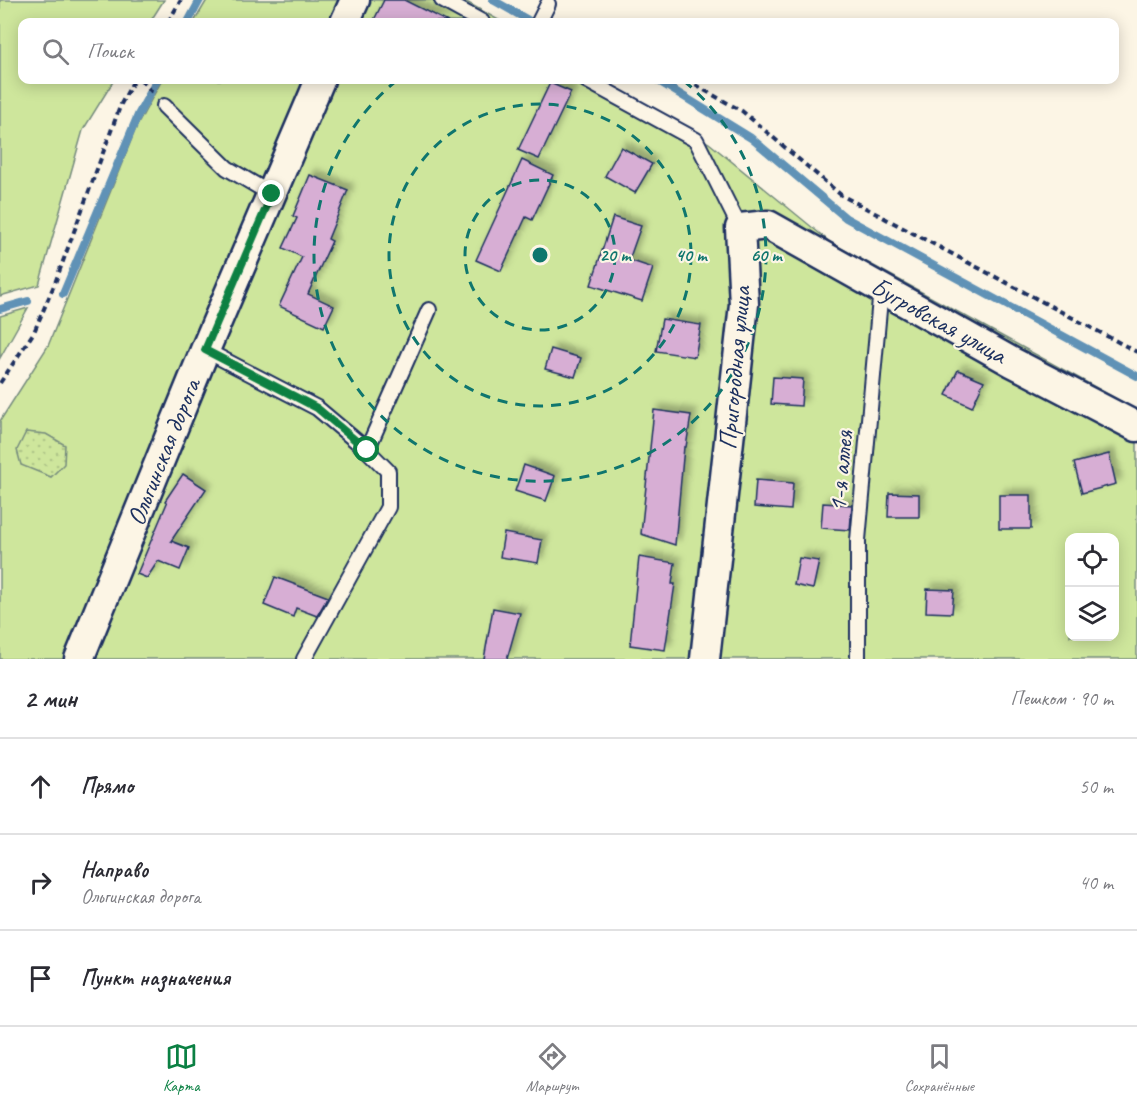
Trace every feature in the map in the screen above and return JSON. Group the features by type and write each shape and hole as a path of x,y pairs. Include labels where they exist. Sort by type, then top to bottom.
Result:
{"street":[{"path":"347,18 354,0"},
{"name":"Ольгинская дорога","path":"81,658 205,350 318,84"},
{"name":"Бугровская улица","path":"740,228 768,225 1012,362 1137,427"},
{"name":"Пригородная улица","path":"705,659 744,304 740,228"}],"lane":[{"path":"442,0 475,18"},
{"path":"541,18 548,4"},
{"name":"Пригородная улица","path":"593,84 696,140 740,228"},
{"path":"164,106 227,168 272,194"},
{"name":"1-я аллея","path":"858,659 858,540 881,288"},
{"path":"367,450 429,310"},
{"path":"205,350 317,408 388,471 388,507 304,659"}],"path":[{"path":"170,18 181,0"},
{"path":"0,383 34,332 55,283 121,104 132,84"},
{"path":"693,84 742,111 841,195 1137,352"}],"green space":[{"path":"0,0 164,0 153,18 18,18 18,84 112,84 83,130 39,285 0,296"},
{"path":"207,0 463,0 495,18 196,18"},
{"path":"160,84 607,84 709,143 830,242 1137,410 1137,659 0,659 0,421 48,346 137,126"},
{"path":"28,308 0,358 0,316"},
{"path":"26,432 46,434 65,445 64,464 51,477 21,465 17,450"}],"building":[{"path":"384,0 404,0 440,18 375,18"},
{"path":"550,84 571,92 539,159 518,150"},
{"path":"621,147 652,164 635,193 605,176"},
{"path":"522,160 553,175 532,220 526,217 501,271 476,260"},
{"path":"310,175 348,190 328,239 332,241 308,294 334,306 324,327 279,306 302,257 283,248 297,218 293,216"},
{"path":"613,217 641,226 629,260 653,268 642,301 591,285"},
{"path":"662,319 701,325 695,357 656,351"},
{"path":"551,349 581,358 575,377 545,369"},
{"path":"958,370 984,381 972,407 946,395"},
{"path":"773,377 803,379 801,406 771,404"},
{"path":"654,410 691,415 686,447 684,447 675,545 641,534"},
{"path":"1109,454 1116,484 1082,493 1074,463"},
{"path":"524,465 555,476 546,501 515,491"},
{"path":"183,474 206,489 171,541 189,548 180,570 158,561 147,578 137,574 167,503 165,501"},
{"path":"756,480 793,483 791,510 754,507"},
{"path":"889,493 919,494 919,517 888,517"},
{"path":"999,495 1031,495 1031,529 999,529"},
{"path":"823,503 852,505 850,530 821,528"},
{"path":"504,533 542,540 538,563 500,557"},
{"path":"639,557 675,563 672,584 675,584 665,650 630,645"},
{"path":"799,558 819,561 813,589 794,585"},
{"path":"275,577 328,597 317,616 296,608 293,617 264,605"},
{"path":"927,589 954,590 952,613 926,612"},
{"path":"493,608 520,613 507,659 484,659"}],"waterway":[{"path":"190,18 200,0"},
{"path":"493,0 524,18"},
{"path":"63,294 138,115 155,84"},
{"path":"663,84 751,138 846,218 1137,376"},
{"path":"0,309 28,301"}],"route":[{"path":"272,194 205,350 317,408 367,450"}]}
